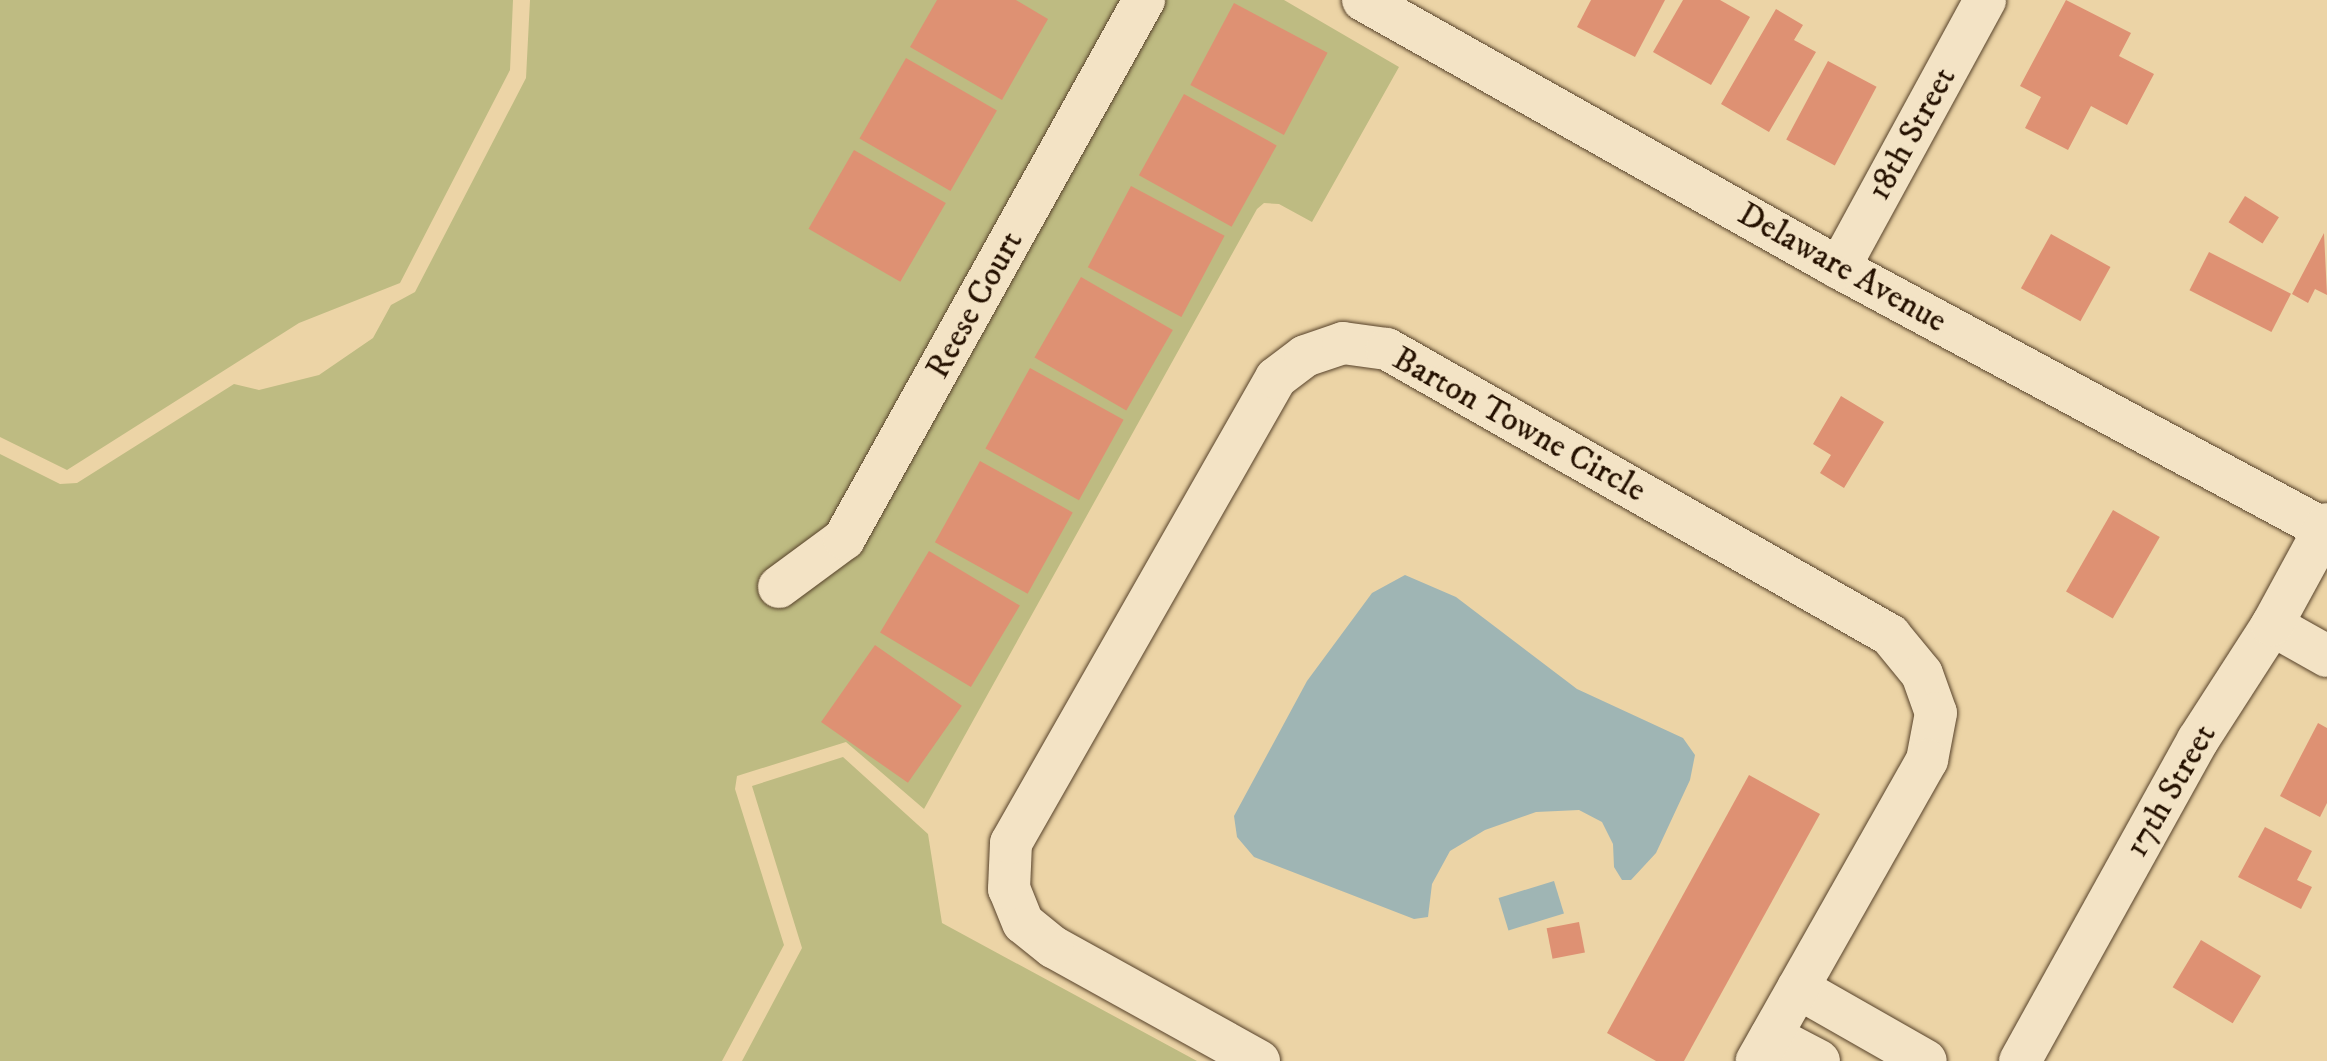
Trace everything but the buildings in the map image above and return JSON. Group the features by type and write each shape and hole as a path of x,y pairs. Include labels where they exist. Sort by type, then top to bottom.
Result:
{"street":[{"name":"Reese Court","path":"779,587 844,539 1144,0"},
{"name":"Delaware Avenue","path":"1363,0 1839,268 2326,526"},
{"name":"18th Street","path":"1839,268 1985,0"},
{"name":"Barton Towne Circle","path":"1259,1061 1053,947 1023,923 1009,889 1011,843 1276,378 1305,356 1343,343 1387,349 1890,635 1922,674 1936,713 1927,760 1764,1048 1819,1061"},
{"name":"17th Street","path":"2020,1061 2198,740 2272,625 2326,526"},
{"path":"2272,625 2327,656"},
{"path":"1798,988 1926,1061"}],"shaded area":[{"path":"0,0 513,0 510,70 400,283 299,323 67,470 0,437"},
{"path":"530,0 1284,0 1399,67 1312,222 1279,204 1264,203 1257,209 924,809 846,742 737,776 735,789 784,945 722,1061 0,1061 0,454 60,484 77,483 234,384 259,390 319,375 373,338 391,305 415,292 526,78"},
{"path":"843,757 928,834 942,923 1197,1061 742,1061 802,948 752,786"}],"water":[{"path":"1405,575 1456,597 1577,689 1683,738 1695,755 1690,780 1656,853 1631,880 1622,880 1614,867 1613,844 1602,822 1579,810 1536,812 1485,830 1450,851 1432,884 1428,917 1414,919 1254,857 1237,837 1234,816 1307,681 1372,593"},
{"path":"1554,881 1564,914 1508,930 1499,898"}]}
